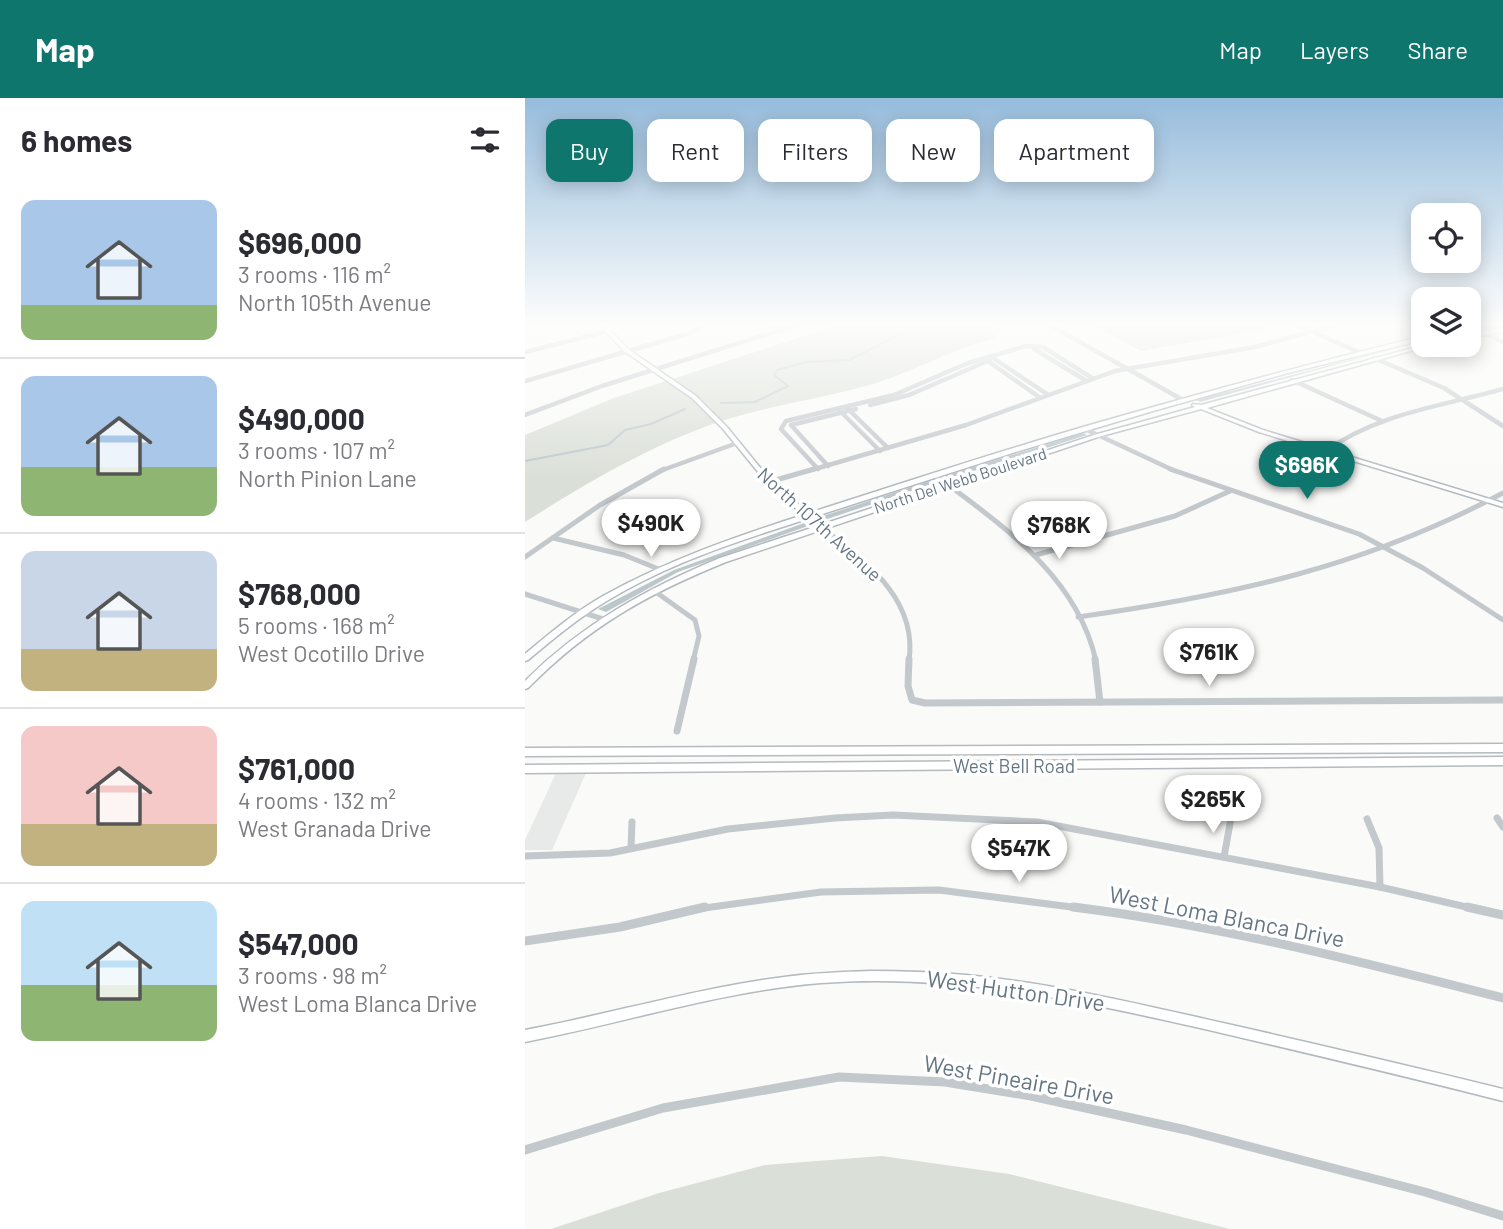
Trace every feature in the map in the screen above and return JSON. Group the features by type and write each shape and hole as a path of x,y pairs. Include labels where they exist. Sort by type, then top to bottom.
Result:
{"main road":[{"name":"West Bell Road","path":"525,752 1503,748"},
{"name":"West Bell Road","path":"525,769 1503,761"}],"street":[{"path":"525,381 542,376"},
{"path":"525,415 563,399 635,376"},
{"name":"North 107th Avenue","path":"665,376 694,397 769,482 879,576 901,606 911,638 907,691 912,700 925,703 1100,702"},
{"path":"818,469 781,426 791,418 908,396 951,376"},
{"path":"1012,376 1039,397"},
{"path":"1018,376 1047,394"},
{"path":"1078,376 1085,380"},
{"path":"1088,376 1092,378"},
{"path":"769,482 966,425 1100,376"},
{"path":"1140,376 1197,406 1326,450 1503,505"},
{"name":"North Del Webb Boulevard","path":"525,658 584,612 661,570 808,516 935,475 1183,400 1275,376"},
{"name":"North Del Webb Boulevard","path":"525,686 560,652 603,619 653,590 720,561 1096,436 1308,376"},
{"path":"1418,376 1433,382 1503,426"},
{"path":"1292,380 1382,421"},
{"path":"1326,450 1349,434 1382,421 1503,389"},
{"path":"848,408 888,448"},
{"path":"838,410 880,451"},
{"path":"828,466 791,425 838,410"},
{"path":"1085,429 1151,463 1334,524 1389,548 1452,585 1503,620"},
{"path":"525,557 613,497 673,463 704,451 737,443"},
{"path":"935,475 1004,524 1054,576 1078,617 1094,656 1100,702 1503,700"},
{"path":"1036,555 1175,516 1230,491"},
{"path":"1078,617 1240,592 1389,548 1432,531 1503,493"},
{"path":"552,537 624,555 661,570"},
{"path":"653,590 695,620 699,636 677,731"},
{"path":"525,594 603,619"},
{"path":"534,650 560,652"},
{"path":"525,856 610,853 728,829 893,815 1037,822 1380,887 1503,915"},
{"path":"1224,858 1231,818"},
{"path":"1497,818 1503,827"},
{"path":"1367,819 1379,848 1380,887"},
{"path":"631,848 632,822"},
{"name":"West Loma Blanca Drive","path":"525,941 620,927 708,906 821,892 939,890 1123,913 1374,965 1503,998"},
{"name":"West Hutton Drive","path":"525,1036 741,988 820,978 913,975 991,983 1101,1002 1378,1063 1503,1095"},
{"name":"West Pineaire Drive","path":"525,1150 663,1108 748,1091 839,1077 945,1082 1031,1096 1186,1130 1425,1192 1503,1216"}],"shaded area":[{"path":"682,376 896,376 838,393 744,414 699,429 622,465 525,522 525,435 614,398"},
{"path":"1296,376 1200,402 1196,400"},
{"path":"1083,433 1087,435 949,479 945,476"},
{"path":"933,480 936,483 824,520 820,517"},
{"path":"804,523 808,526 678,572 606,612 598,609 674,570"},
{"path":"556,773 586,773 552,850 525,850 525,840"},
{"path":"882,1156 1009,1174 1230,1229 551,1229 659,1193 765,1165"}],"waterway":[{"path":"721,403 755,402 788,386 775,376"},
{"path":"525,461 608,445 625,430 651,424 685,409"}]}
